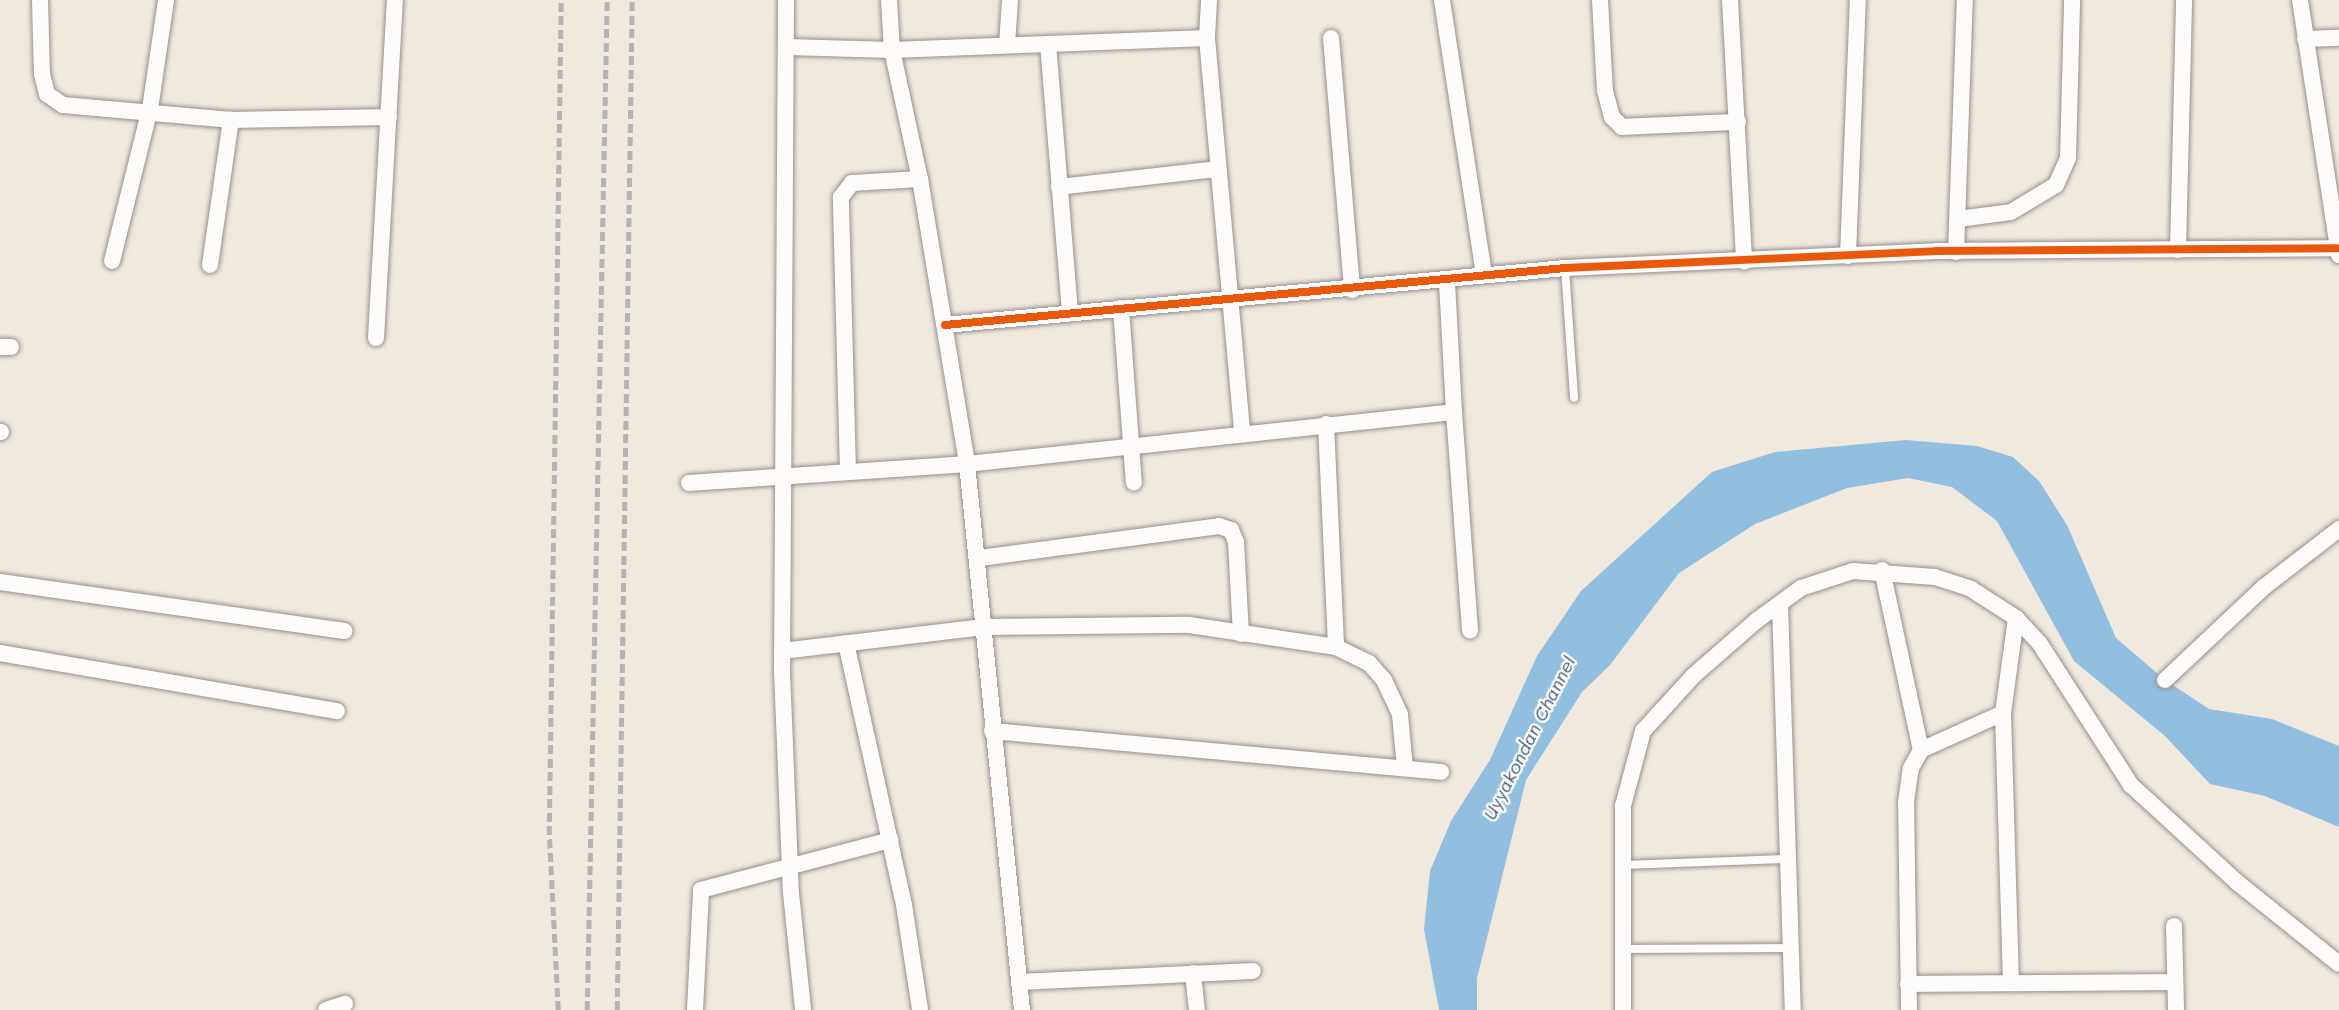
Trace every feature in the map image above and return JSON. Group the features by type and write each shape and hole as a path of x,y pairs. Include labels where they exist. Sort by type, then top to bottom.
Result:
{"street":[{"path":"40,0 47,94 63,105 150,109 231,120 389,117"},
{"path":"112,261 150,109 166,0"},
{"path":"376,338 395,0"},
{"path":"786,0 786,476 782,651 790,868 803,1010"},
{"path":"889,0 892,50 920,179 945,325 980,558 982,627 1022,1010"},
{"path":"1007,45 1010,0"},
{"path":"1209,0 1207,38 1216,169 1231,300 1242,432"},
{"path":"1442,0 1484,275"},
{"path":"1600,0 1605,91 1612,117 1622,127 1738,122"},
{"path":"1730,0 1738,122 1743,262"},
{"path":"1848,256 1858,0"},
{"path":"1956,252 1965,0"},
{"path":"1958,219 2011,212 2056,185 2068,158 2072,0"},
{"path":"2178,250 2184,0"},
{"path":"945,325 1122,308 1447,282 1484,275 1565,268 1956,252 2178,250 2338,252 2300,0"},
{"path":"787,47 892,50 1207,38"},
{"path":"1331,38 1352,290"},
{"path":"2306,39 2339,38"},
{"path":"1048,44 1070,313"},
{"path":"210,265 231,120"},
{"path":"1059,187 1216,169"},
{"path":"848,472 841,197 852,183 920,179"},
{"path":"1447,282 1470,630"},
{"path":"1122,308 1134,483"},
{"path":"689,483 967,464 1132,443 1454,412"},
{"path":"1326,424 1336,647"},
{"path":"980,558 1220,526 1231,531 1236,542 1241,634"},
{"path":"2165,680 2264,587 2339,529"},
{"path":"1882,570 1921,750"},
{"path":"1623,1010 1620,866 1627,774 1642,731 1693,676 1780,604 1821,579 1882,570 1971,589 2016,618 2040,644 2131,785 2238,883 2339,964"},
{"path":"0,582 345,632"},
{"path":"1780,604 1793,1010"},
{"path":"2011,983 2003,713 2016,618"},
{"path":"782,651 982,627 1189,625 1336,647 1369,663 1384,680 1400,715 1405,768"},
{"path":"846,643 890,840 920,1010"},
{"path":"0,653 338,711"},
{"path":"1909,1010 1906,802 1911,768 1921,750 2003,713"},
{"path":"992,731 1441,772"},
{"path":"695,1010 701,890 890,840"},
{"path":"2174,926 2176,1010"},
{"path":"1019,982 1253,971"},
{"path":"1193,974 1197,1010"},
{"path":"1908,984 2174,982"},
{"path":"326,1010 345,1004"}],"lane":[{"path":"1565,268 1574,398"},
{"path":"1620,866 1787,859"},
{"path":"1622,949 1790,948"}],"water":[{"name":"Uyyakondan Channel","path":"1906,440 1977,446 2013,457 2039,481 2067,525 2116,638 2165,680 2209,709 2272,719 2339,746 2339,827 2265,796 2210,784 2165,736 2074,661 1997,521 1952,487 1908,478 1847,488 1755,524 1679,573 1610,665 1582,692 1526,780 1477,978 1477,1010 1439,1010 1424,929 1430,871 1451,821 1490,760 1537,656 1581,591 1712,472 1775,452"}],"railway":[{"path":"558,1010 549,835 561,0"},
{"path":"587,1010 607,0"},
{"path":"617,1010 632,0"}],"cycle path":[{"path":"945,325 1565,268 1937,251 2337,248"}]}
